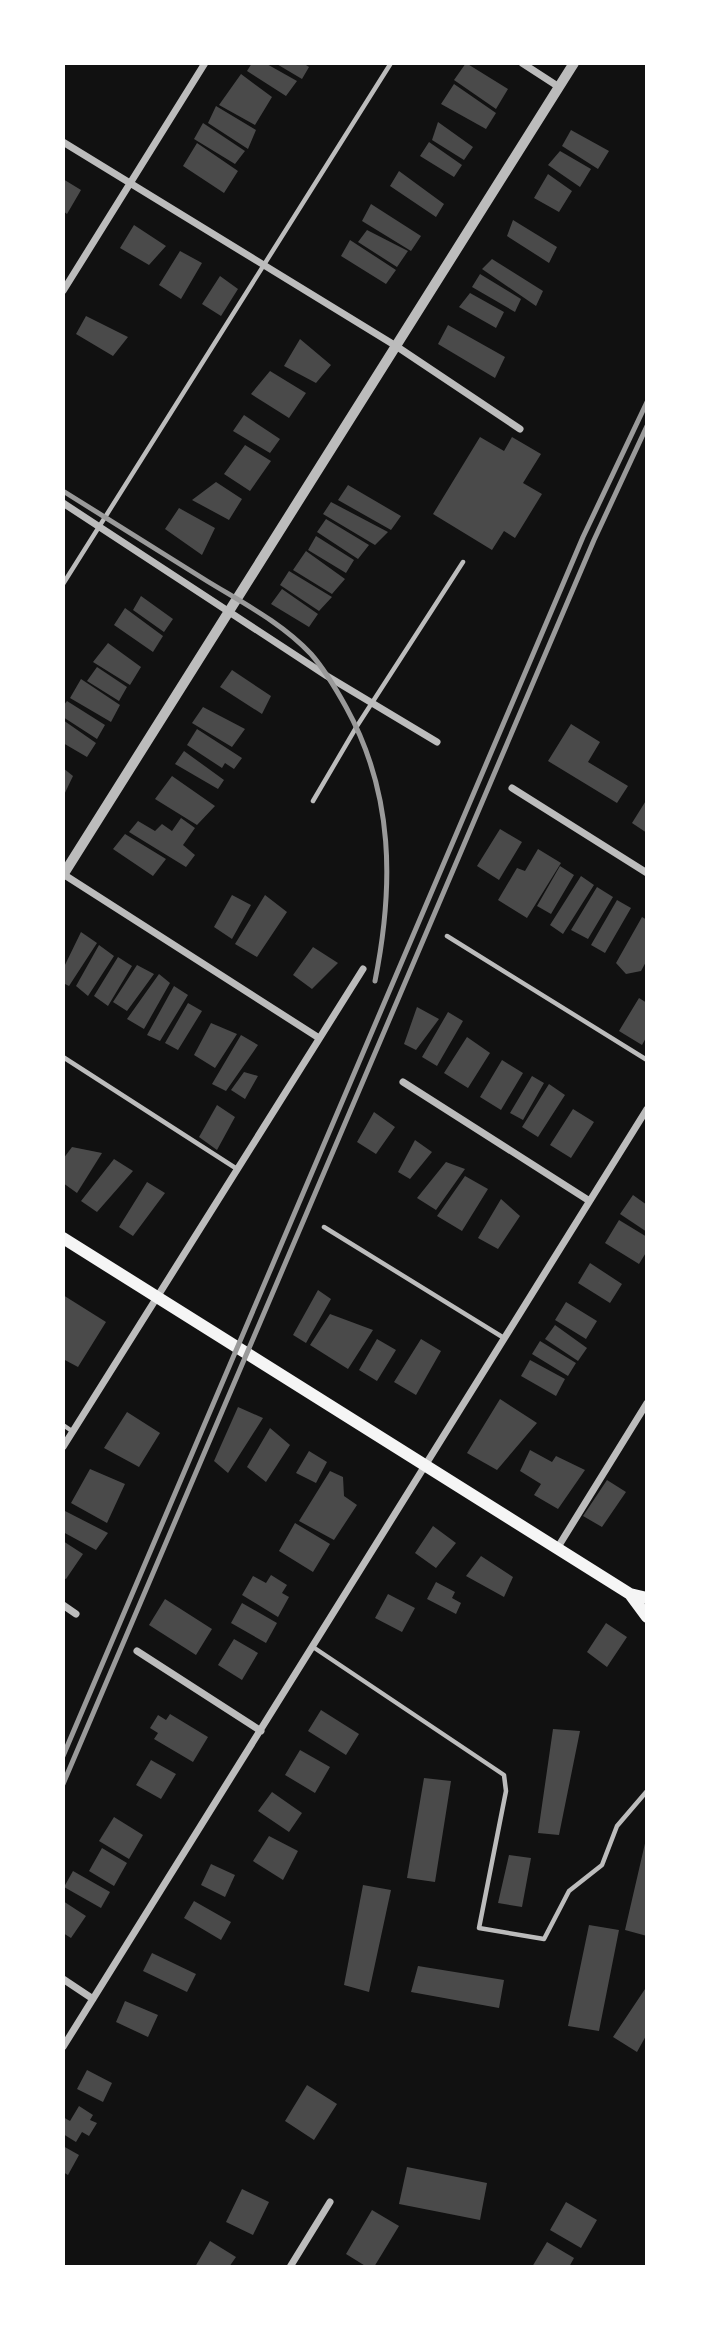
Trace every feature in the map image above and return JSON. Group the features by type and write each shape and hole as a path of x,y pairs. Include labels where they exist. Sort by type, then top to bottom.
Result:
{"main road":[{"path":"63,1238 156,1299 427,1464 631,1594 647,1598"},
{"path":"631,1594 647,1617"}],"street":[{"path":"63,291 205,63"},
{"path":"522,63 559,87"},
{"path":"319,1038 63,874 574,63"},
{"path":"63,142 396,346 520,429"},
{"path":"63,503 437,742"},
{"path":"512,788 647,873"},
{"path":"63,1447 363,969"},
{"path":"403,1082 588,1200"},
{"path":"63,2047 647,1109"},
{"path":"558,1547 647,1404"},
{"path":"63,1605 76,1614"},
{"path":"137,1651 261,1731"},
{"path":"63,1979 93,1998"},
{"path":"290,2267 330,2202"}],"lane":[{"path":"63,584 265,267 390,63"},
{"path":"313,801 372,702 463,562"},
{"path":"447,936 647,1060"},
{"path":"63,1057 237,1169"},
{"path":"324,1227 504,1338"},
{"path":"63,1425 73,1431"},
{"path":"313,1647 504,1775 506,1791 479,1928 544,1939 569,1891 603,1865 617,1826 647,1791"}],"building":[{"path":"252,63 265,63 297,81 286,96 247,71"},
{"path":"275,63 303,63 309,67 302,79"},
{"path":"466,63 508,89 496,109 454,80"},
{"path":"241,74 272,97 255,125 219,105"},
{"path":"454,84 496,113 486,129 441,104"},
{"path":"216,106 256,130 248,149 208,123"},
{"path":"438,122 473,147 464,160 432,140"},
{"path":"203,123 245,151 235,164 194,139"},
{"path":"571,130 609,151 598,169 562,146"},
{"path":"429,142 462,165 454,177 420,156"},
{"path":"197,143 238,171 224,193 183,166"},
{"path":"560,151 591,169 580,187 548,165"},
{"path":"399,171 444,204 436,217 390,186"},
{"path":"548,174 572,191 559,212 534,198"},
{"path":"63,179 81,190 67,214 63,211"},
{"path":"371,204 421,236 411,251 362,221"},
{"path":"513,220 557,247 549,263 507,236"},
{"path":"134,225 166,246 149,265 120,248"},
{"path":"367,230 408,251 397,267 358,242"},
{"path":"350,240 396,270 386,284 341,256"},
{"path":"180,251 202,263 181,299 159,285"},
{"path":"492,259 543,291 536,306 482,269"},
{"path":"480,274 521,299 515,312 472,287"},
{"path":"220,276 238,289 221,316 202,304"},
{"path":"470,293 504,312 496,328 459,307"},
{"path":"86,316 128,337 113,356 76,334"},
{"path":"448,325 505,357 495,378 438,344"},
{"path":"300,339 331,365 316,383 284,366"},
{"path":"270,371 306,393 289,418 251,394"},
{"path":"244,415 280,439 270,453 233,431"},
{"path":"480,437 504,451 512,437 541,454 523,483 542,494 515,538 504,531 492,550 433,514"},
{"path":"245,445 271,461 250,491 224,474"},
{"path":"216,482 242,499 229,520 192,500"},
{"path":"348,485 401,516 391,530 338,500"},
{"path":"331,502 388,532 375,545 323,514"},
{"path":"179,508 215,528 202,555 165,529"},
{"path":"326,519 369,545 358,559 317,532"},
{"path":"316,536 354,560 346,573 308,550"},
{"path":"306,551 345,579 332,594 293,570"},
{"path":"289,571 332,597 319,611 280,585"},
{"path":"282,589 318,614 309,627 271,604"},
{"path":"141,596 173,619 164,632 133,610"},
{"path":"125,608 163,636 153,652 114,625"},
{"path":"108,643 141,667 130,685 93,662"},
{"path":"97,667 127,687 119,701 87,681"},
{"path":"232,670 271,696 262,714 220,687"},
{"path":"81,679 120,705 111,722 70,698"},
{"path":"67,701 105,725 97,739 63,717 63,706"},
{"path":"203,707 245,729 232,747 192,723"},
{"path":"63,720 96,743 87,757 63,743"},
{"path":"571,724 600,742 588,762 628,786 617,803 548,761"},
{"path":"197,729 242,758 234,769 225,763 222,768 187,745"},
{"path":"184,751 224,780 218,789 175,764"},
{"path":"63,768 73,776 63,797"},
{"path":"172,776 215,806 197,825 155,799"},
{"path":"647,799 647,833 632,823"},
{"path":"181,818 195,828 183,845 195,855 186,867 129,832 138,821 155,831 162,824 172,831"},
{"path":"500,829 522,842 499,880 477,866"},
{"path":"125,834 166,859 153,876 113,849"},
{"path":"538,849 561,863 527,918 498,900 517,868 525,871"},
{"path":"560,866 574,875 551,914 537,906"},
{"path":"581,876 594,885 563,934 550,925"},
{"path":"597,887 613,897 588,939 571,930"},
{"path":"232,895 251,905 232,939 214,927"},
{"path":"265,895 287,912 257,957 235,944"},
{"path":"617,900 631,908 605,953 591,945"},
{"path":"642,917 647,920 647,960 641,971 626,974 616,963"},
{"path":"81,932 97,943 69,986 63,983 63,969"},
{"path":"99,945 114,956 88,996 76,986"},
{"path":"313,947 338,963 312,989 293,975"},
{"path":"118,957 132,966 108,1006 94,996"},
{"path":"137,965 154,974 127,1011 113,1002"},
{"path":"159,974 170,983 144,1029 127,1019"},
{"path":"174,986 188,995 160,1041 147,1035"},
{"path":"639,998 647,1003 647,1036 642,1045 619,1031"},
{"path":"188,1003 202,1011 178,1050 165,1043"},
{"path":"417,1007 439,1019 416,1050 404,1044"},
{"path":"448,1012 463,1021 437,1066 422,1057"},
{"path":"211,1023 237,1034 215,1068 194,1055"},
{"path":"241,1035 258,1045 226,1091 212,1084"},
{"path":"467,1037 490,1053 468,1088 444,1073"},
{"path":"502,1060 523,1073 501,1110 480,1097"},
{"path":"244,1072 258,1076 245,1099 231,1090"},
{"path":"532,1076 544,1083 523,1120 510,1113"},
{"path":"549,1084 565,1095 538,1137 522,1127"},
{"path":"217,1105 235,1117 217,1150 199,1137"},
{"path":"573,1109 594,1122 571,1158 550,1145"},
{"path":"374,1112 395,1127 376,1154 357,1142"},
{"path":"415,1140 432,1152 410,1179 398,1172"},
{"path":"72,1147 102,1153 77,1193 63,1183 63,1159"},
{"path":"114,1159 133,1171 97,1212 81,1201"},
{"path":"446,1162 465,1169 436,1210 417,1198"},
{"path":"465,1176 488,1189 462,1231 437,1216"},
{"path":"147,1182 165,1193 133,1236 119,1227"},
{"path":"633,1195 647,1205 647,1232 620,1214"},
{"path":"501,1199 520,1216 498,1249 478,1238"},
{"path":"619,1220 647,1237 647,1251 639,1264 605,1243"},
{"path":"590,1263 622,1284 610,1303 578,1283"},
{"path":"318,1290 331,1299 306,1343 293,1335"},
{"path":"63,1295 106,1322 78,1367 63,1359"},
{"path":"566,1302 597,1321 586,1339 555,1320"},
{"path":"330,1314 373,1330 348,1369 310,1345"},
{"path":"555,1325 587,1348 578,1361 545,1339"},
{"path":"377,1339 396,1350 377,1381 359,1370"},
{"path":"421,1339 441,1351 416,1395 394,1382"},
{"path":"540,1341 576,1363 568,1376 532,1354"},
{"path":"530,1360 565,1379 556,1396 521,1376"},
{"path":"500,1399 537,1423 497,1470 467,1453"},
{"path":"238,1407 263,1418 228,1473 214,1461"},
{"path":"127,1412 160,1433 139,1467 104,1448"},
{"path":"270,1428 290,1445 266,1482 247,1467"},
{"path":"530,1450 552,1462 556,1456 585,1470 558,1509 534,1495 541,1484 520,1471"},
{"path":"309,1451 327,1462 316,1483 296,1473"},
{"path":"90,1469 125,1484 107,1523 71,1503"},
{"path":"330,1471 343,1477 344,1496 357,1505 334,1540 299,1521"},
{"path":"607,1480 626,1492 602,1527 583,1516"},
{"path":"65,1511 108,1533 96,1550 63,1532"},
{"path":"295,1523 330,1544 313,1572 279,1551"},
{"path":"433,1526 456,1543 436,1568 415,1553"},
{"path":"63,1541 83,1554 66,1579 63,1578"},
{"path":"481,1556 513,1577 504,1597 466,1576"},
{"path":"271,1575 287,1585 282,1593 289,1597 278,1617 242,1595 253,1576 266,1583"},
{"path":"436,1582 455,1592 452,1598 461,1603 456,1614 427,1599"},
{"path":"388,1594 415,1608 402,1632 375,1618"},
{"path":"165,1599 212,1629 196,1655 149,1625"},
{"path":"242,1603 277,1623 266,1643 231,1623"},
{"path":"606,1623 627,1637 607,1667 587,1652"},
{"path":"234,1639 258,1653 242,1680 218,1665"},
{"path":"321,1710 359,1734 346,1755 308,1731"},
{"path":"170,1714 208,1737 193,1762 154,1739 158,1733 150,1728 158,1715 166,1720"},
{"path":"553,1729 580,1731 559,1835 538,1833"},
{"path":"300,1750 330,1767 315,1793 285,1775"},
{"path":"151,1760 176,1774 161,1799 136,1785"},
{"path":"424,1778 451,1781 435,1882 407,1878"},
{"path":"272,1792 302,1813 289,1832 258,1811"},
{"path":"114,1817 143,1835 129,1859 99,1841"},
{"path":"269,1836 298,1851 283,1880 253,1861"},
{"path":"647,1839 647,1936 625,1930"},
{"path":"102,1848 127,1863 114,1886 89,1871"},
{"path":"509,1855 531,1858 522,1907 498,1903"},
{"path":"211,1864 235,1875 225,1897 201,1885"},
{"path":"73,1871 110,1892 101,1908 64,1887"},
{"path":"363,1885 391,1890 369,1992 344,1985"},
{"path":"63,1901 86,1916 71,1938 63,1933"},
{"path":"194,1901 231,1922 221,1940 184,1918"},
{"path":"589,1925 619,1930 599,2031 568,2026"},
{"path":"152,1953 196,1974 187,1992 143,1971"},
{"path":"418,1966 504,1980 499,2008 411,1992"},
{"path":"647,1986 647,2034 637,2052 613,2037"},
{"path":"125,2001 158,2015 148,2037 116,2022"},
{"path":"87,2070 112,2083 103,2102 77,2089"},
{"path":"307,2085 337,2104 314,2140 285,2121"},
{"path":"79,2106 93,2115 90,2120 97,2123 89,2136 82,2132 76,2142 63,2134 63,2117 70,2121"},
{"path":"63,2146 79,2155 68,2175 63,2172"},
{"path":"407,2167 487,2183 480,2220 399,2204"},
{"path":"242,2189 269,2202 253,2235 226,2222"},
{"path":"566,2202 597,2220 581,2248 550,2230"},
{"path":"372,2210 399,2226 374,2267 367,2267 346,2254"},
{"path":"210,2241 236,2257 229,2267 195,2267"},
{"path":"547,2242 574,2258 569,2267 532,2267"}],"railway":[{"path":"63,1756 583,537 647,402"},
{"path":"63,1784 594,540 647,426"},
{"path":"63,491 275,623 311,654 330,680 362,740 381,807 387,875 375,981"}]}
